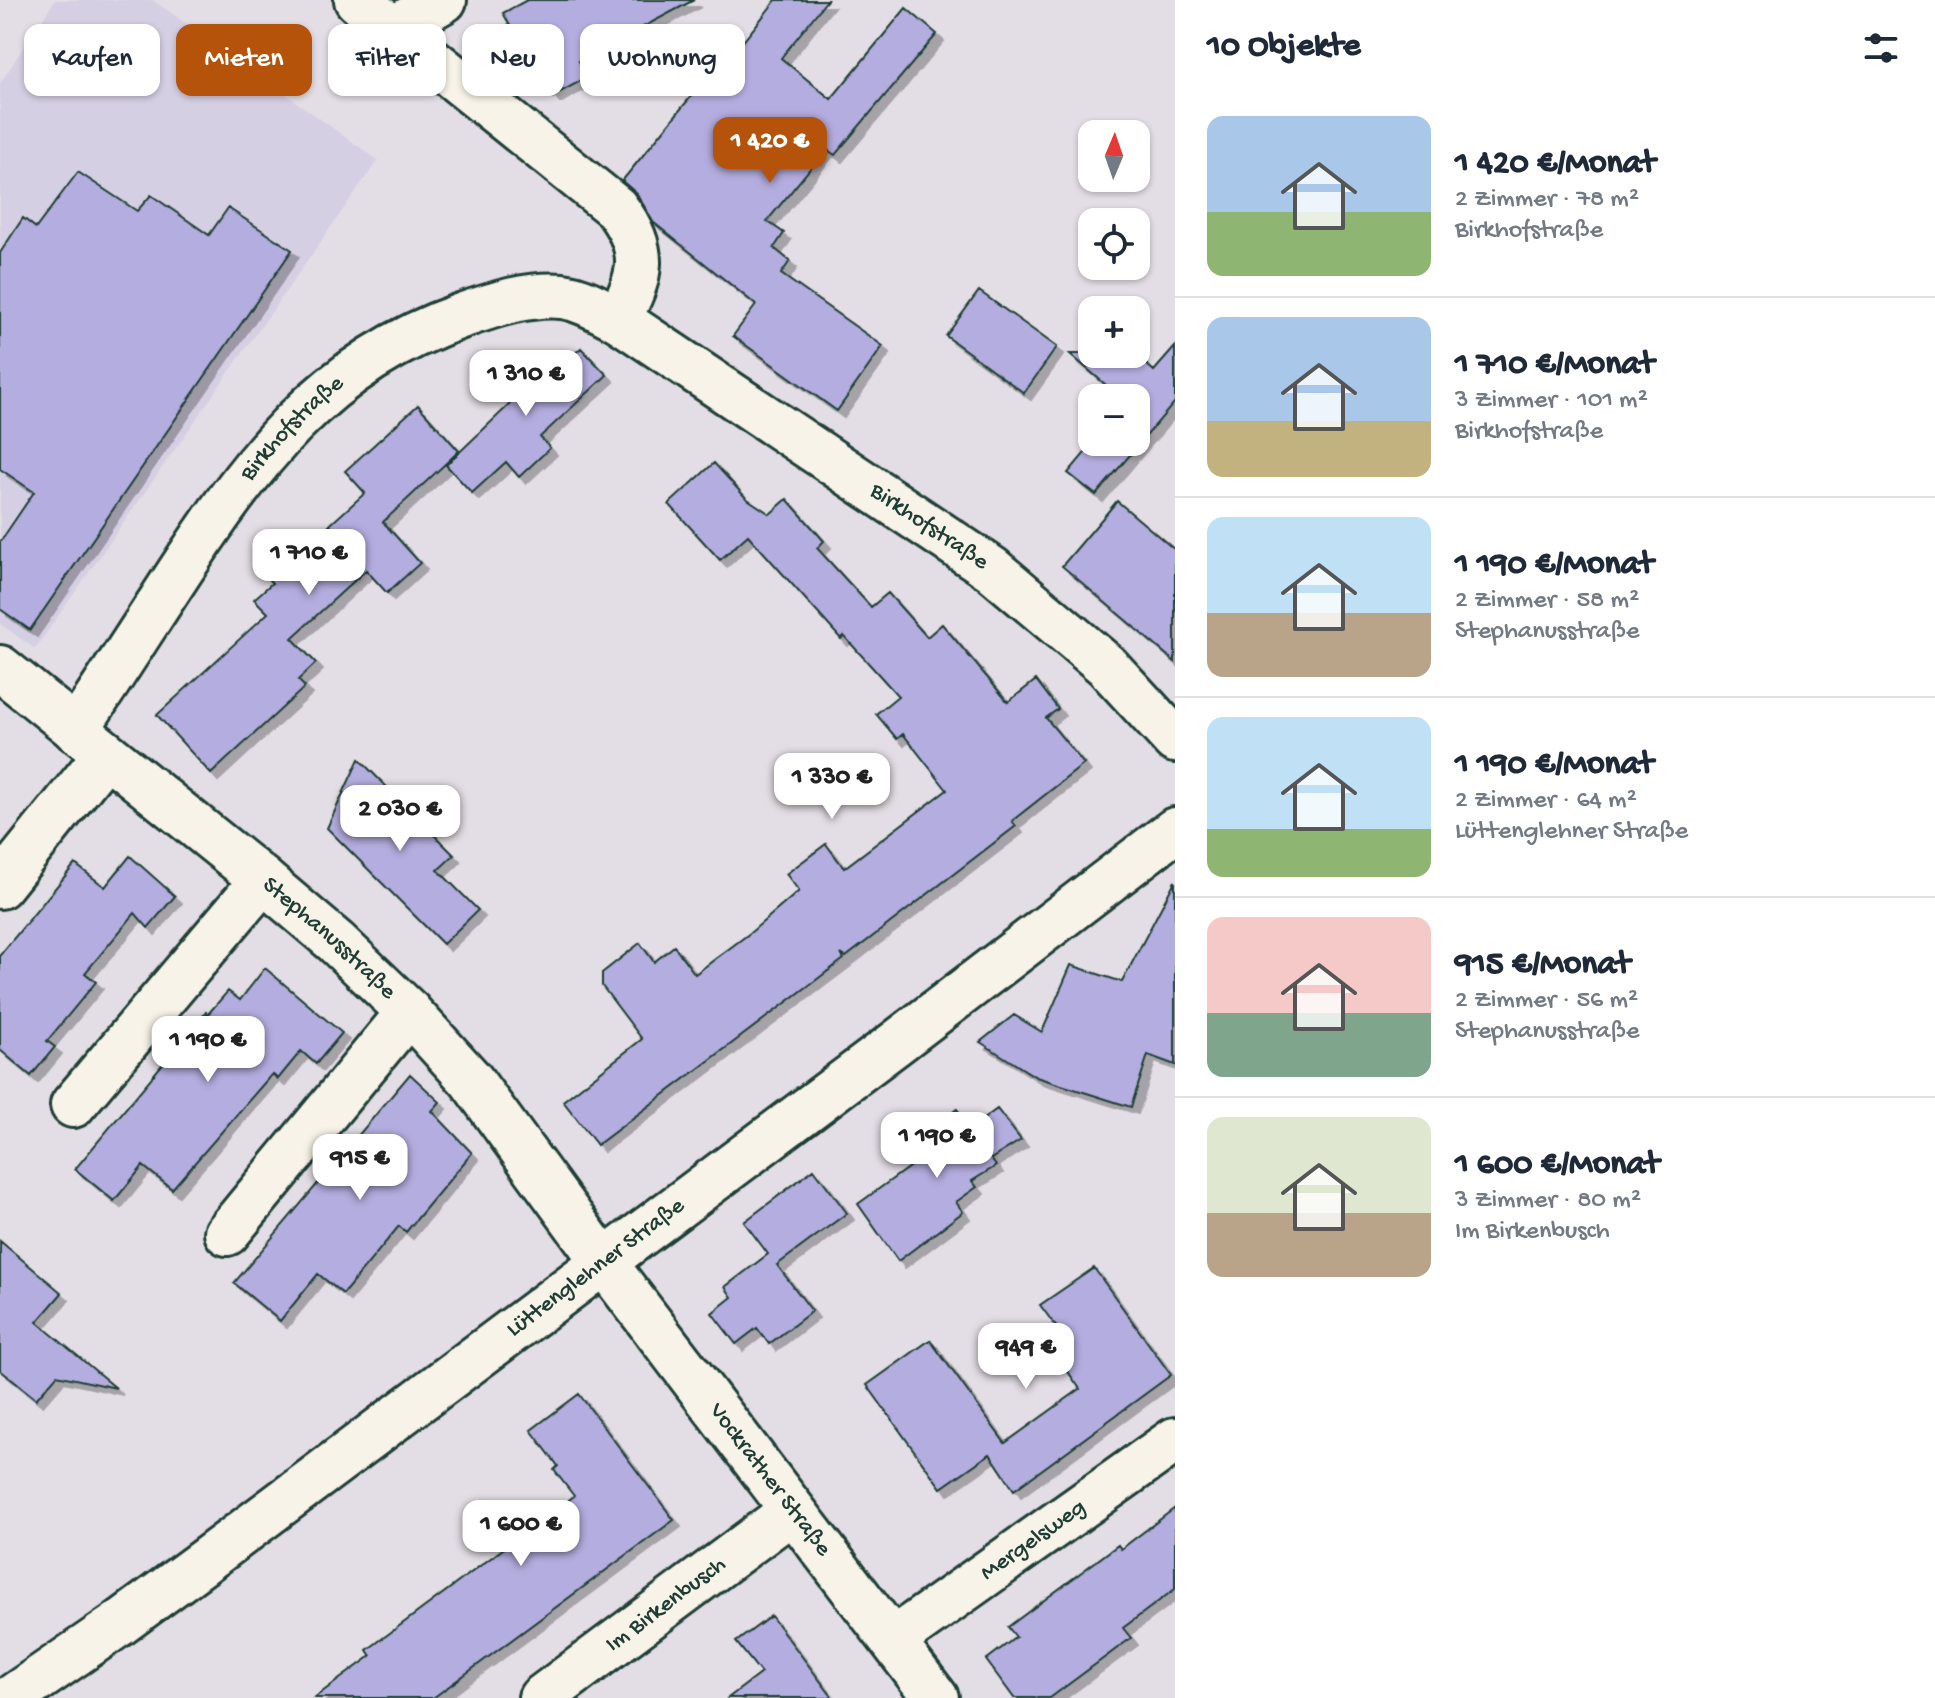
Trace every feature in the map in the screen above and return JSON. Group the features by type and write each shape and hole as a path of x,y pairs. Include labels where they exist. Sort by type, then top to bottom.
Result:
{"street":[{"path":"357,0 384,24"},
{"path":"402,24 444,0"},
{"path":"446,74 616,208 631,227 638,247 639,272 618,319"},
{"name":"Birkhofstraße","path":"0,886 91,742 243,479 310,406 352,370 393,345 438,324 523,298 563,296 591,305 618,319 992,569 1107,666 1175,740"},
{"name":"Stephanusstraße","path":"0,668 263,880 336,942 409,1012 471,1080 603,1261"},
{"name":"Lüttenglehner Straße","path":"11,1698 131,1616 1175,830"},
{"path":"73,1105 263,880"},
{"path":"227,1233 409,1012"},
{"name":"Vockrather Straße","path":"603,1261 936,1698"},
{"name":"Mergelsweg","path":"893,1640 1175,1440"},
{"name":"Im Birkenbusch","path":"541,1698 792,1511"}],"shaded area":[{"path":"55,0 153,0 187,24 176,24 176,96 288,96 378,160 35,649 0,624 0,83 24,47 24,96 160,96 160,24 39,24"}],"building":[{"path":"527,0 694,0 649,24 580,24 580,81 564,90 564,24 509,24 503,13"},
{"path":"776,0 827,0 781,58 831,99 906,8 937,34 835,155 826,149 767,221 784,233 774,248 790,261 781,274 883,346 837,411 733,336 756,305 653,222 637,194 622,181 691,96 745,96 745,39"},
{"path":"78,172 137,211 151,195 209,235 228,208 292,250 30,630 0,609 0,542 34,492 0,469 0,253 23,218 36,228"},
{"path":"979,291 1057,347 1024,393 946,336"},
{"path":"1175,347 1175,402 1150,431 1150,384 1105,384 1086,368 1150,367 1154,371"},
{"path":"581,348 607,375 540,437 550,448 519,477 506,462 472,493 446,465 510,404 499,393 543,353 557,369"},
{"path":"418,405 459,451 383,522 420,563 387,593 366,570 292,638 316,663 298,680 305,687 211,774 157,715 268,613 254,599 272,583 269,580 365,493 345,471"},
{"path":"1082,456 1129,456 1096,495 1068,473"},
{"path":"714,463 746,498 770,514 787,499 824,541 817,548 871,607 888,593 927,637 942,624 1008,702 1036,680 1058,709 1046,718 1084,764 1012,821 1016,826 846,957 841,954 844,959 597,1145 563,1101 642,1039 602,986 602,973 640,943 654,962 674,946 695,974 799,891 786,874 826,844 844,868 947,790 903,734 897,739 876,714 898,696 844,636 841,639 748,535 720,560 669,504"},
{"path":"1117,501 1175,550 1175,662 1062,566"},
{"path":"359,759 454,855 438,870 478,910 443,944 327,828"},
{"path":"130,856 175,896 148,928 135,913 85,973 96,982 47,1041 55,1047 31,1076 0,1050 0,955 75,864 105,887"},
{"path":"1175,881 1175,1065 1148,1055 1131,1107 1036,1077 980,1042 1014,1015 1042,1032 1071,965 1122,982"},
{"path":"265,968 342,1033 316,1064 301,1051 278,1079 272,1074 172,1189 143,1166 114,1201 75,1169 206,1012 208,1014 228,991 240,1000"},
{"path":"410,1074 440,1102 432,1111 472,1153 406,1232 399,1226 343,1294 318,1274 280,1321 234,1283"},
{"path":"957,1109 971,1128 997,1109 1021,1140 991,1159 996,1166 972,1181 977,1187 956,1202 963,1212 898,1261 858,1204 920,1159 910,1145"},
{"path":"814,1169 847,1213 777,1265 812,1311 769,1344 757,1328 736,1344 712,1313 732,1297 725,1287 768,1254 744,1222"},
{"path":"0,1241 62,1293 37,1322 116,1388 57,1375 36,1399 0,1370"},
{"path":"1094,1268 1171,1375 1014,1490 990,1454 941,1488 867,1385 930,1340 1005,1443 1080,1389 1050,1346 1063,1336 1040,1305"},
{"path":"579,1394 674,1520 433,1698 314,1698 371,1656 367,1650 574,1496 554,1470 558,1466 531,1430"},
{"path":"1175,1508 1175,1589 1123,1628 1131,1638 1050,1698 1014,1698 986,1660 1016,1637 1008,1627 1118,1545 1121,1549"},
{"path":"771,1616 833,1698 728,1698 761,1673 736,1642"}]}
